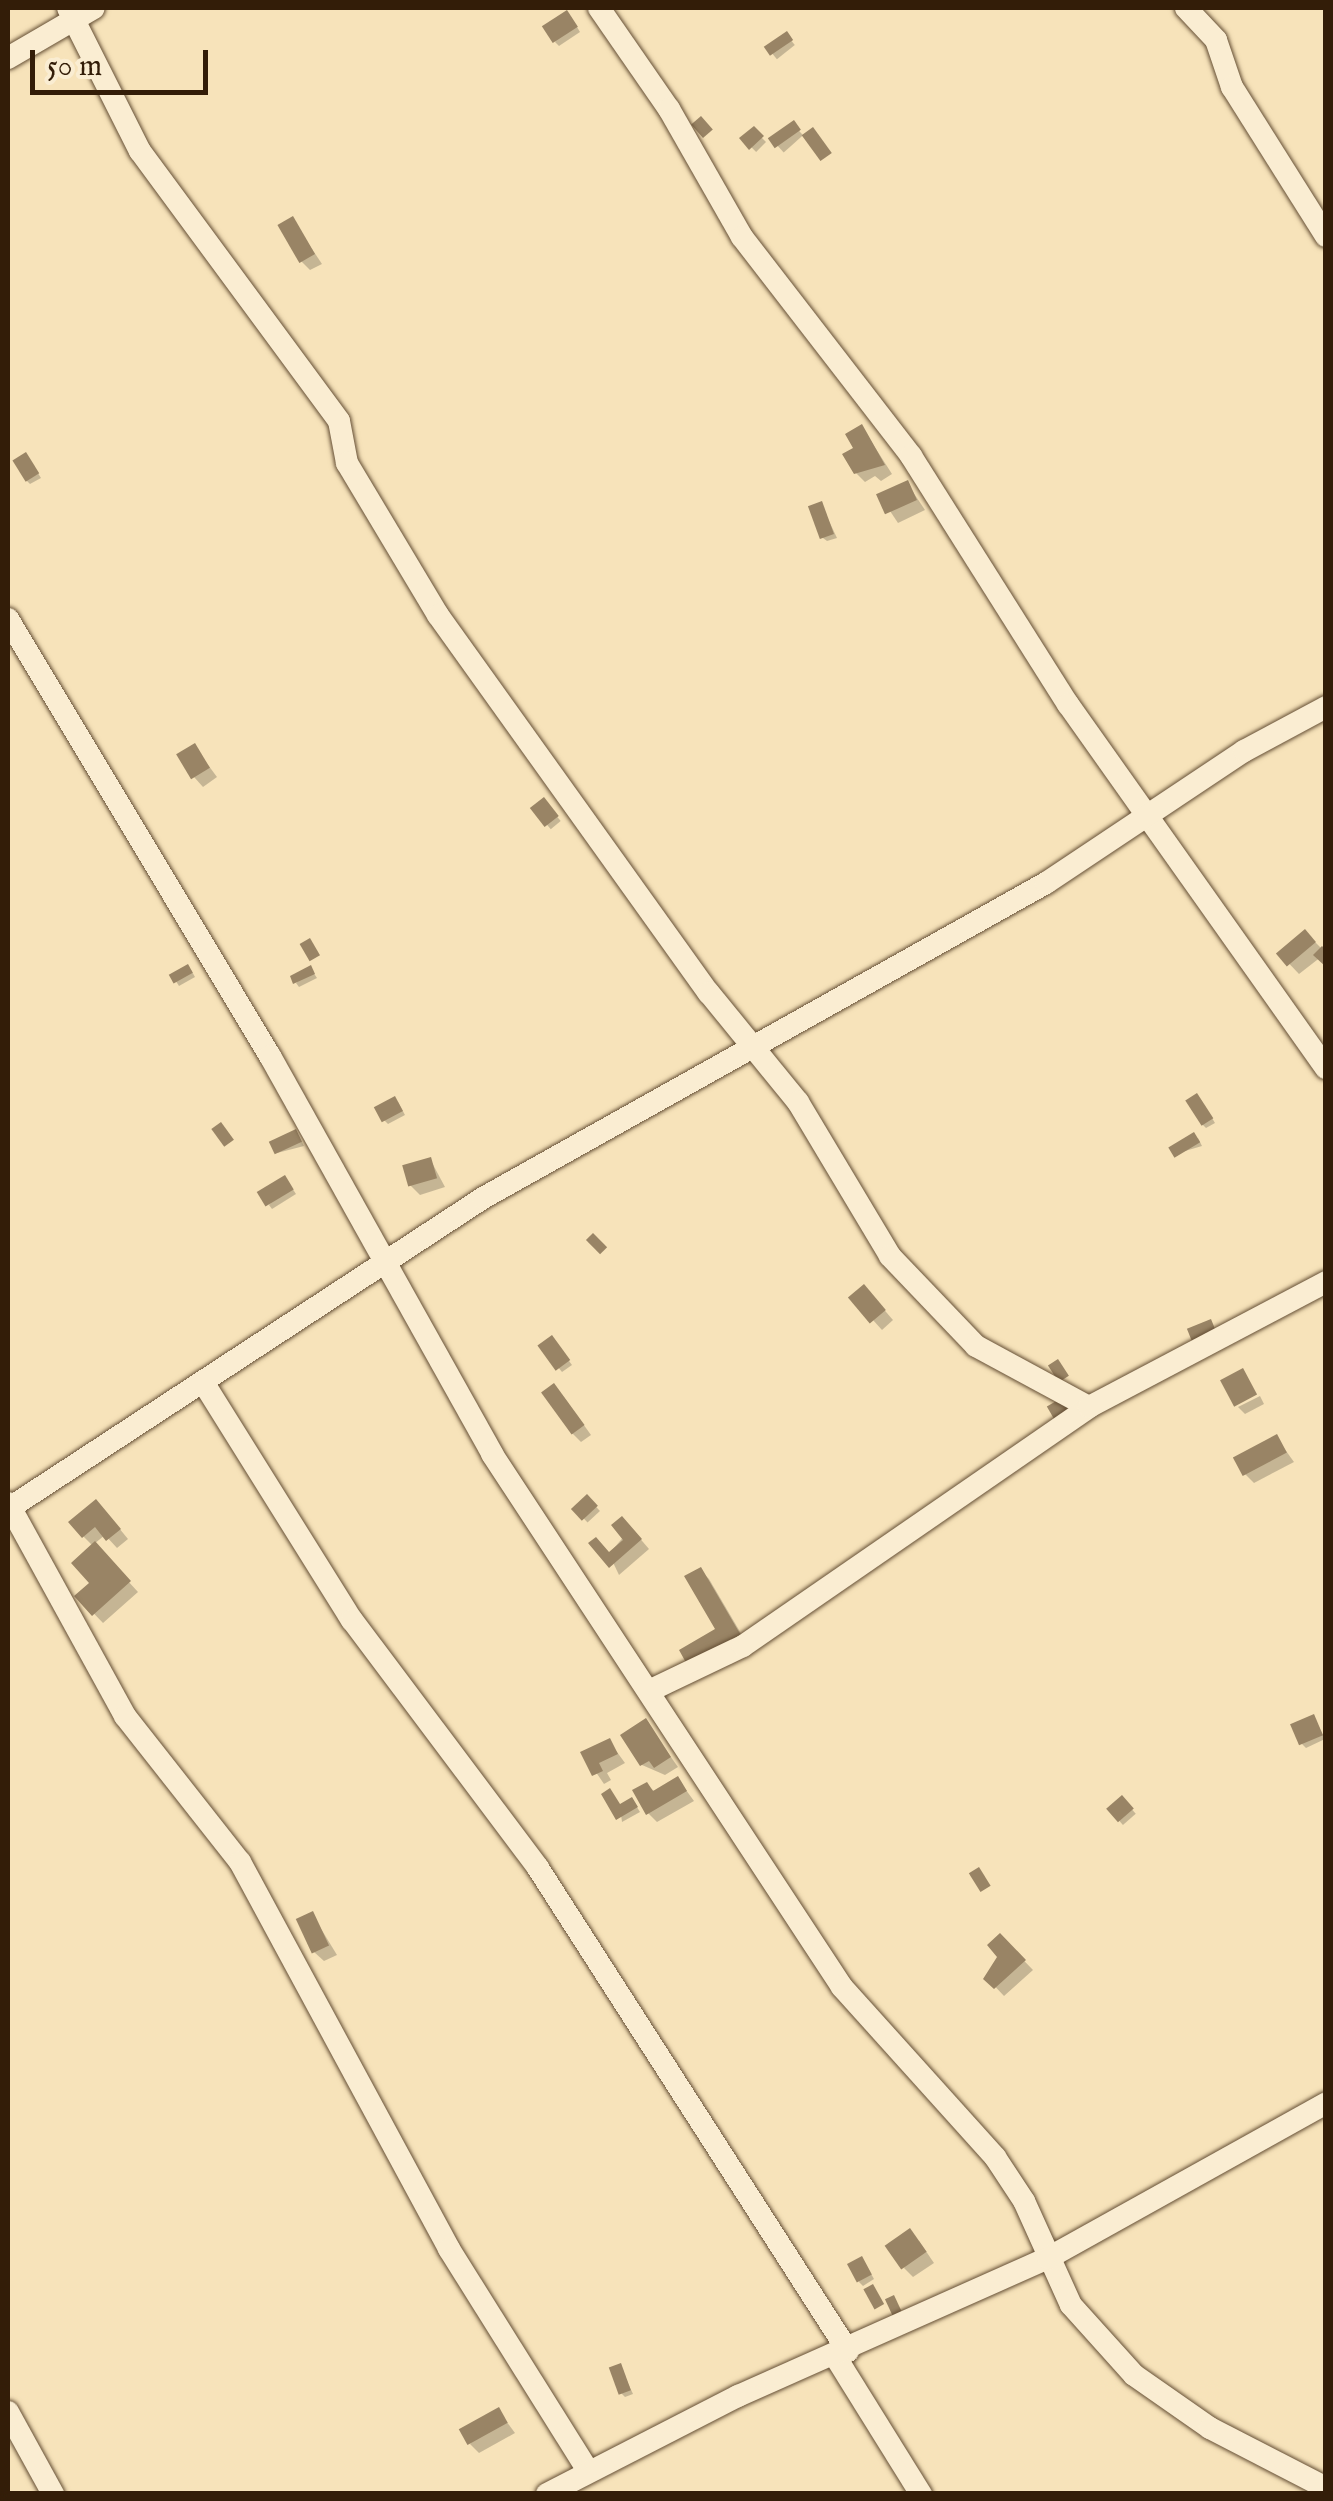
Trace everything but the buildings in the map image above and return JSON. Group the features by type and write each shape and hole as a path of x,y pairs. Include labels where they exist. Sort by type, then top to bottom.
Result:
{"street":[{"path":"599,8 669,110 742,237 910,456 1145,816 1326,1068"},
{"path":"1186,8 1216,40 1232,87 1326,236"},
{"path":"8,58 79,11 102,84 140,151 339,421 346,463 438,615 752,1045 798,1102 874,1232 913,1284 976,1346 1089,1407"},
{"path":"8,619 270,1056 492,1454 842,1987 995,2157 1024,2201 1071,2304 1134,2375 1210,2428 1326,2488"},
{"path":"586,2469 449,2248 240,1862 125,1716 8,1507 483,1198 1046,883 1145,816 1326,707"},
{"path":"648,1691 742,1646 1089,1407 1326,1282"},
{"path":"203,1382 352,1620 538,1868 842,2353 921,2494"},
{"path":"547,2494 586,2469 1048,2258 1326,2103"},
{"path":"8,2412 53,2494"}]}
